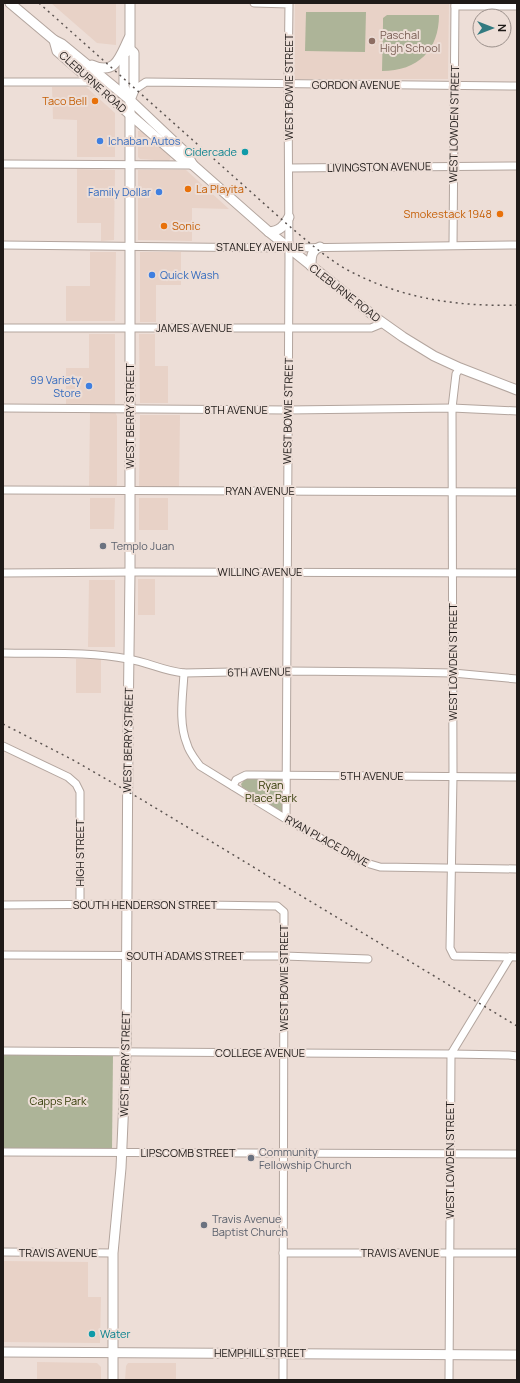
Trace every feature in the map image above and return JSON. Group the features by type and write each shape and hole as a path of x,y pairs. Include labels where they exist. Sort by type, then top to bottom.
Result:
{"main road":[{"name":"CLEBURNE ROAD","path":"10,3 130,100 186,153 194,165 269,232 384,323 417,346 460,368 517,390"},
{"name":"WEST BERRY STREET","path":"113,1380 113,1253 122,1153 126,1053 130,572 130,100 134,90 134,52 130,49 130,3"},
{"path":"84,62 98,68 111,68 116,62 130,35"},
{"name":"CLEBURNE ROAD","path":"54,40 57,51 180,158 194,165"},
{"name":"WEST BERRY STREET","path":"130,49 124,54 125,89 130,100"},
{"path":"269,232 281,229 288,217"},
{"path":"311,266 311,258 313,253 316,248 320,247"},
{"name":"HEMPHILL STREET","path":"3,1352 517,1355"}],"street":[{"path":"254,3 289,4"},
{"name":"WEST BOWIE STREET","path":"286,819 288,671 287,491 289,329 289,4"},
{"path":"454,4 517,6"},
{"name":"WEST LOWDEN STREET","path":"452,245 454,4"},
{"path":"134,68 138,78 146,82 134,90"},
{"path":"3,82 93,82"},
{"name":"GORDON AVENUE","path":"146,82 517,86"},
{"path":"3,164 194,165"},
{"name":"LIVINGSTON AVENUE","path":"289,168 517,166"},
{"name":"STANLEY AVENUE","path":"3,245 289,248 452,245 517,246"},
{"name":"JAMES AVENUE","path":"3,328 371,328 384,323"},
{"name":"WEST LOWDEN STREET","path":"460,368 456,374 452,408 453,776 450,948 454,956 514,957"},
{"name":"8TH AVENUE","path":"3,408 288,410 452,408 517,411"},
{"name":"RYAN AVENUE","path":"3,490 517,492"},
{"name":"WILLING AVENUE","path":"3,573 517,573"},
{"name":"6TH AVENUE","path":"3,653 99,655 129,659 172,672 288,671 453,673 517,679"},
{"name":"RYAN PLACE DRIVE","path":"184,672 182,718 186,744 200,766 286,819 372,865 380,867 517,869"},
{"name":"HIGH STREET","path":"3,746 68,777 76,784 80,792 80,905"},
{"name":"5TH AVENUE","path":"233,786 236,780 246,775 517,777"},
{"name":"SOUTH HENDERSON STREET","path":"3,905 127,904 277,906 284,912"},
{"name":"WEST BOWIE STREET","path":"283,1380 284,912"},
{"name":"SOUTH ADAMS STREET","path":"3,955 284,956 368,958"},
{"path":"451,1054 514,957"},
{"name":"COLLEGE AVENUE","path":"3,1051 451,1054 517,1056"},
{"name":"WEST LOWDEN STREET","path":"450,1380 451,1054"},
{"name":"LIPSCOMB STREET","path":"3,1152 517,1154"},
{"name":"TRAVIS AVENUE","path":"3,1252 113,1253"},
{"name":"TRAVIS AVENUE","path":"283,1253 517,1253"}],"shaded area":[{"path":"51,3 116,3 116,45 97,43"},
{"name":"Paschal High School","path":"295,3 449,3 448,79 294,79"},
{"path":"52,87 86,87 115,113 115,157 77,157 77,120 53,119"},
{"path":"138,131 141,131 171,156 169,161 140,159 138,157"},
{"path":"77,169 115,170 114,240 101,241 101,223 77,223"},
{"path":"138,170 186,170 229,209 192,208 192,241 138,240"},
{"path":"90,252 116,252 115,321 66,321 66,286 90,286"},
{"path":"140,252 181,252 181,285 156,285 156,322 140,322"},
{"path":"89,334 115,334 115,404 66,404 66,368 89,368"},
{"path":"139,334 155,334 155,366 168,366 168,403 140,403"},
{"path":"115,412 117,416 116,487 89,487 90,413"},
{"path":"140,415 180,415 179,487 139,487"},
{"path":"90,498 115,498 114,529 90,529"},
{"path":"139,498 168,498 168,530 139,530"},
{"path":"138,579 155,579 155,615 138,615"},
{"path":"89,580 115,580 115,647 88,647"},
{"path":"76,659 101,659 101,693 76,693"},
{"path":"3,1261 88,1262 88,1297 101,1297 100,1343 3,1342"},
{"path":"37,1362 97,1363 101,1367 101,1380 37,1380"},
{"path":"128,1363 176,1363 176,1380 125,1380 126,1366"}],"green space":[{"path":"306,12 366,12 365,52 305,51"},
{"path":"387,15 439,15 435,39 424,56 416,63 406,67 382,71 383,18"},
{"name":"Ryan Place Park","path":"245,779 283,780 284,813 242,787 241,784"},
{"name":"Capps Park","path":"3,1054 113,1055 112,1149 3,1148"}],"railway":[{"path":"39,3 288,225 315,248 344,268 385,287 428,298 472,304 517,305"},
{"path":"3,724 75,761 139,798 517,1026"}],"place":[{"name":"Paschal High School","path":"372,41"},
{"name":"Taco Bell","path":"95,101"},
{"name":"Ichaban Autos","path":"100,141"},
{"name":"Cidercade","path":"245,152"},
{"name":"La Playita","path":"188,189"},
{"name":"Family Dollar","path":"159,192"},
{"name":"Smokestack 1948","path":"500,214"},
{"name":"Sonic","path":"164,226"},
{"name":"Quick Wash","path":"152,275"},
{"name":"99 Variety Store","path":"89,386"},
{"name":"Templo Juan","path":"103,546"},
{"name":"Community Fellowship Church","path":"251,1158"},
{"name":"Travis Avenue Baptist Church","path":"204,1225"},
{"name":"Water","path":"92,1334"}]}
